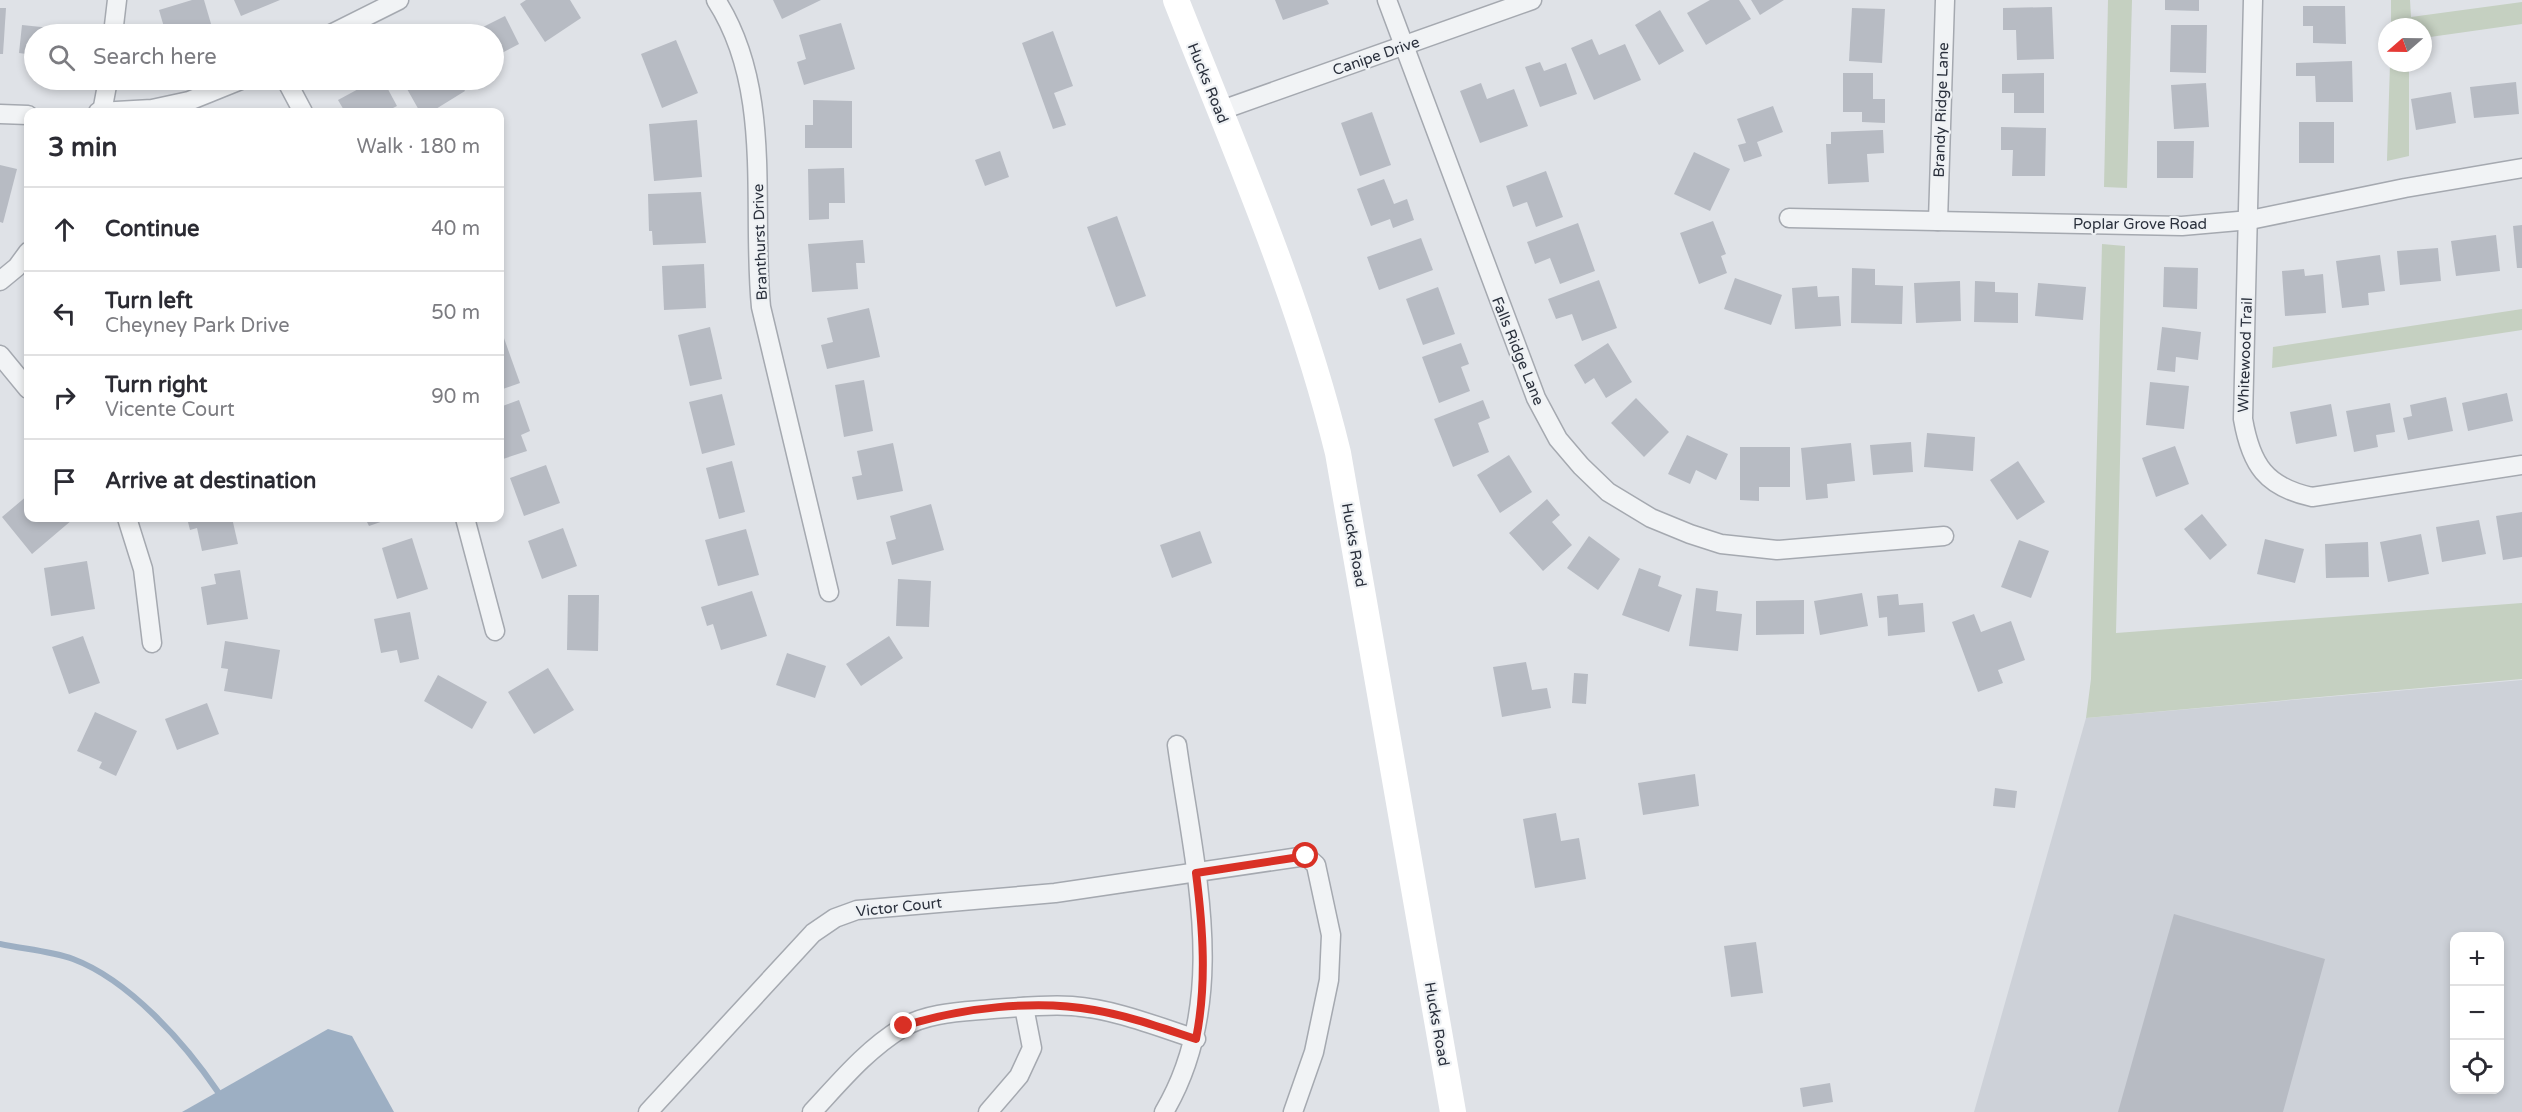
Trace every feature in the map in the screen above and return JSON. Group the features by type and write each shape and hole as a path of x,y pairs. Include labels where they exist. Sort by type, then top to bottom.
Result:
{"main road":[{"name":"Hucks Road","path":"1176,0 1296,303 1338,453 1453,1112"}],"street":[{"path":"114,24 117,0"},
{"path":"351,24 399,0"},
{"name":"Branthurst Drive","path":"716,0 735,37 754,118 758,171 758,268 761,307 829,592"},
{"name":"Falls Ridge Lane","path":"1387,0 1536,398 1558,439 1608,492 1651,518 1690,534 1720,544 1750,548 1778,549 1944,536"},
{"name":"Canipe Drive","path":"1220,111 1532,0"},
{"name":"Brandy Ridge Lane","path":"1938,221 1945,0"},
{"name":"Whitewood Trail","path":"2253,0 2250,220 2243,419 2247,443 2256,463 2286,492 2312,497 2522,465"},
{"path":"102,108 106,90"},
{"path":"152,108 189,100 215,90"},
{"path":"291,90 301,108"},
{"path":"0,114 24,116"},
{"name":"Poplar Grove Road","path":"1790,218 2182,226 2250,220 2405,188 2522,168"},
{"path":"0,281 24,256"},
{"path":"0,356 24,384"},
{"path":"128,522 143,569 152,644"},
{"path":"466,522 495,631"},
{"path":"1164,1112 1182,1078 1196,1039 1200,1017 1203,966 1196,873 1177,745"},
{"name":"Victor Court","path":"648,1112 813,933 835,918 857,910 1055,892 1306,856 1316,865 1331,935 1329,980 1314,1052 1293,1112"},
{"path":"812,1112 854,1066 878,1044 904,1026 961,1012 1073,1006 1095,1010 1196,1039"},
{"path":"988,1112 1019,1076 1032,1048 1024,1007"}],"shaded area":[{"path":"2522,680 2522,1112 1974,1112 2086,718"}],"green space":[{"path":"2108,0 2132,0 2127,188 2104,187"},
{"path":"2391,0 2410,0 2411,17 2522,2 2522,24 2432,37 2432,18 2391,18"},
{"path":"2390,72 2409,72 2409,156 2387,161"},
{"path":"2102,244 2125,246 2116,633 2522,603 2522,679 2086,718 2091,679"},
{"path":"2522,309 2522,330 2272,368 2273,347"}],"water":[{"path":"328,1029 352,1036 394,1112 182,1112"}],"building":[{"path":"192,0 204,0 211,24 163,24 159,10"},
{"path":"234,0 280,0 241,16"},
{"path":"526,0 570,0 581,18 545,42 520,4"},
{"path":"773,0 821,0 782,19"},
{"path":"1275,0 1327,0 1329,4 1283,20"},
{"path":"1710,0 1739,0 1751,19 1706,45 1687,13"},
{"path":"1751,0 1784,0 1760,15"},
{"path":"2165,0 2199,0 2199,11 2165,10"},
{"path":"2303,6 2345,6 2346,44 2313,43 2313,26 2303,26"},
{"path":"2052,7 2054,59 2017,60 2016,30 2003,30 2003,8"},
{"path":"0,8 6,8 3,54 0,54"},
{"path":"1852,8 1885,9 1882,63 1849,61"},
{"path":"1660,10 1684,51 1659,65 1635,25"},
{"path":"505,16 519,44 504,52 504,24 489,24"},
{"path":"841,23 855,69 804,85 797,62 806,59 799,35"},
{"path":"22,25 24,25 24,54 19,53"},
{"path":"2171,25 2207,25 2206,73 2170,72"},
{"path":"1053,31 1073,86 1054,93 1066,125 1053,129 1022,43"},
{"path":"1592,39 1599,55 1625,44 1641,80 1594,100 1571,48"},
{"path":"676,40 698,93 662,108 641,54"},
{"path":"2352,61 2353,102 2316,102 2315,76 2296,76 2296,63"},
{"path":"1540,62 1544,71 1566,63 1577,94 1540,107 1525,67"},
{"path":"1843,73 1873,73 1873,99 1885,99 1885,123 1862,122 1862,112 1843,112"},
{"path":"2044,73 2044,113 2014,113 2014,93 2002,93 2002,74"},
{"path":"2516,82 2519,114 2474,118 2470,87"},
{"path":"1481,83 1487,99 1514,89 1528,126 1480,143 1460,91"},
{"path":"2206,83 2209,127 2174,129 2171,85"},
{"path":"356,90 388,90 397,106 393,108 343,108 338,100"},
{"path":"408,90 465,91 437,108 418,108"},
{"path":"2451,92 2456,123 2416,130 2411,99"},
{"path":"813,100 852,101 852,148 805,148 805,125 813,125"},
{"path":"1773,106 1783,132 1757,142 1762,156 1744,162 1738,145 1746,143 1737,119"},
{"path":"1372,112 1391,165 1360,176 1341,123"},
{"path":"697,120 702,177 654,181 649,124"},
{"path":"2299,122 2334,122 2334,163 2299,163"},
{"path":"2001,127 2046,128 2045,176 2012,176 2013,150 2001,150"},
{"path":"1883,130 1884,153 1867,154 1869,182 1828,184 1826,144 1831,144 1831,132"},
{"path":"2157,141 2194,141 2193,178 2157,178"},
{"path":"1000,151 1009,177 985,186 975,160"},
{"path":"1694,152 1730,169 1710,211 1674,194"},
{"path":"0,165 17,169 3,223 0,222"},
{"path":"844,168 845,203 829,203 829,219 809,220 808,169"},
{"path":"1546,171 1563,217 1536,227 1527,202 1513,207 1506,186"},
{"path":"1384,179 1394,204 1407,199 1414,220 1393,228 1390,219 1371,226 1357,189"},
{"path":"701,192 706,243 653,245 652,231 649,231 648,194"},
{"path":"1117,216 1146,296 1116,307 1087,227"},
{"path":"1713,221 1726,254 1721,256 1727,273 1699,284 1680,233"},
{"path":"1578,223 1595,271 1560,284 1550,258 1535,264 1527,242"},
{"path":"2522,225 2522,268 2517,268 2513,226"},
{"path":"2496,235 2500,271 2456,276 2451,241"},
{"path":"1421,238 1433,270 1379,290 1367,257"},
{"path":"863,240 865,263 856,263 858,289 812,292 808,244"},
{"path":"2438,248 2441,281 2400,285 2397,251"},
{"path":"2380,255 2385,291 2368,293 2369,305 2342,308 2336,261"},
{"path":"704,264 706,308 664,310 662,266"},
{"path":"2164,267 2198,268 2197,309 2163,307"},
{"path":"1852,268 1875,269 1875,285 1903,286 1902,324 1851,323"},
{"path":"2304,269 2305,276 2323,274 2326,313 2285,316 2282,271"},
{"path":"1735,278 1782,295 1771,325 1724,309"},
{"path":"1599,280 1617,328 1582,341 1572,314 1556,319 1548,299"},
{"path":"1960,281 1961,321 1916,323 1914,283"},
{"path":"1975,281 1995,282 1995,292 2018,293 2018,323 1974,322"},
{"path":"2038,283 2086,287 2083,320 2035,316"},
{"path":"1817,286 1818,297 1839,296 1841,326 1795,329 1792,288"},
{"path":"1438,287 1455,334 1423,345 1406,299"},
{"path":"869,308 880,357 827,369 821,345 833,342 827,318"},
{"path":"710,327 722,379 690,386 678,335"},
{"path":"2162,327 2201,332 2198,360 2176,357 2175,372 2157,370"},
{"path":"504,338 520,383 504,389"},
{"path":"1461,343 1469,364 1461,367 1470,391 1439,403 1422,357"},
{"path":"1608,343 1632,382 1606,398 1594,378 1585,384 1574,365"},
{"path":"864,380 873,431 844,437 835,385"},
{"path":"2150,382 2189,386 2184,429 2146,425"},
{"path":"2507,393 2513,421 2468,431 2462,403"},
{"path":"722,394 735,445 702,454 689,402"},
{"path":"2446,397 2453,431 2408,440 2403,418 2412,416 2410,405"},
{"path":"1636,398 1669,432 1644,457 1611,423"},
{"path":"519,400 530,431 521,435 527,451 504,459 504,406"},
{"path":"1483,400 1490,418 1478,423 1489,452 1453,467 1434,419"},
{"path":"2390,403 2395,432 2376,435 2378,447 2354,452 2346,411"},
{"path":"2331,404 2337,436 2296,444 2290,412"},
{"path":"1927,433 1975,437 1973,471 1924,467"},
{"path":"1687,435 1728,454 1716,480 1696,470 1690,484 1668,474"},
{"path":"1911,442 1913,472 1873,475 1870,445"},
{"path":"893,443 903,491 857,500 852,477 862,475 857,451"},
{"path":"1851,443 1855,481 1827,484 1828,498 1806,500 1801,448"},
{"path":"2175,446 2189,484 2156,497 2142,458"},
{"path":"1740,447 1790,447 1790,487 1759,487 1759,501 1740,500"},
{"path":"1509,455 1532,492 1500,513 1477,475"},
{"path":"732,461 745,512 719,519 706,468"},
{"path":"2018,461 2045,502 2017,520 1990,480"},
{"path":"546,465 560,503 524,516 510,478"},
{"path":"24,498 24,522 70,522 32,554 2,517"},
{"path":"1547,499 1560,515 1552,522 1572,545 1543,571 1509,533"},
{"path":"931,504 944,550 892,565 886,542 896,539 890,516"},
{"path":"2522,512 2522,557 2503,560 2496,516"},
{"path":"2202,514 2227,545 2210,560 2184,529"},
{"path":"2479,520 2486,554 2442,562 2436,527"},
{"path":"188,522 233,522 238,544 202,551 197,528 190,530"},
{"path":"367,522 380,522 369,526"},
{"path":"563,528 577,566 542,579 528,541"},
{"path":"746,529 759,575 718,586 705,540"},
{"path":"1200,531 1212,563 1172,578 1160,545"},
{"path":"2421,534 2429,574 2388,582 2380,542"},
{"path":"1589,536 1620,559 1598,590 1567,568"},
{"path":"412,538 428,589 397,599 382,548"},
{"path":"2265,539 2304,549 2295,583 2257,574"},
{"path":"2019,540 2049,551 2031,598 2001,587"},
{"path":"2368,542 2369,577 2326,578 2325,544"},
{"path":"87,561 95,609 51,616 44,568"},
{"path":"1639,568 1661,576 1658,586 1682,595 1669,632 1622,615"},
{"path":"240,570 248,619 207,625 201,587 216,584 214,574"},
{"path":"898,579 931,581 929,627 896,626"},
{"path":"1696,588 1718,591 1716,611 1742,614 1738,651 1689,646"},
{"path":"752,591 767,636 721,650 713,624 707,626 701,607"},
{"path":"1862,593 1868,626 1820,635 1814,601"},
{"path":"1898,594 1899,605 1923,603 1925,632 1888,636 1887,617 1879,618 1877,596"},
{"path":"568,595 599,595 598,651 567,650"},
{"path":"1804,600 1804,634 1756,635 1756,601"},
{"path":"410,612 419,659 400,663 397,650 381,653 374,619"},
{"path":"1974,614 1981,632 2011,621 2025,660 1998,670 2003,683 1978,692 1952,622"},
{"path":"83,636 100,683 69,694 52,647"},
{"path":"889,636 903,658 861,686 846,664"},
{"path":"225,641 280,650 272,699 224,691 228,669 221,668"},
{"path":"787,653 826,666 815,698 776,685"},
{"path":"1526,662 1532,690 1547,688 1551,708 1502,717 1493,667"},
{"path":"548,668 574,710 534,734 508,692"},
{"path":"1574,673 1588,674 1586,704 1572,703"},
{"path":"438,675 487,702 472,729 424,701"},
{"path":"207,703 219,734 177,750 165,719"},
{"path":"95,712 137,731 116,776 99,768 102,762 77,751"},
{"path":"1695,774 1699,806 1643,815 1638,783"},
{"path":"1995,788 2017,791 2015,808 1993,806"},
{"path":"1556,813 1561,841 1579,838 1586,879 1535,888 1523,819"},
{"path":"2174,914 2325,959 2283,1112 2118,1112"},
{"path":"1756,942 1763,993 1731,997 1724,946"},
{"path":"1830,1083 1833,1102 1803,1107 1800,1088"}],"waterway":[{"path":"0,944 64,956 94,969 115,982 135,997 172,1034 218,1092"}],"route":[{"path":"904,1026 933,1017 961,1012 1073,1006 1123,1016 1196,1039 1200,1017 1203,966 1196,873 1306,856"}]}
